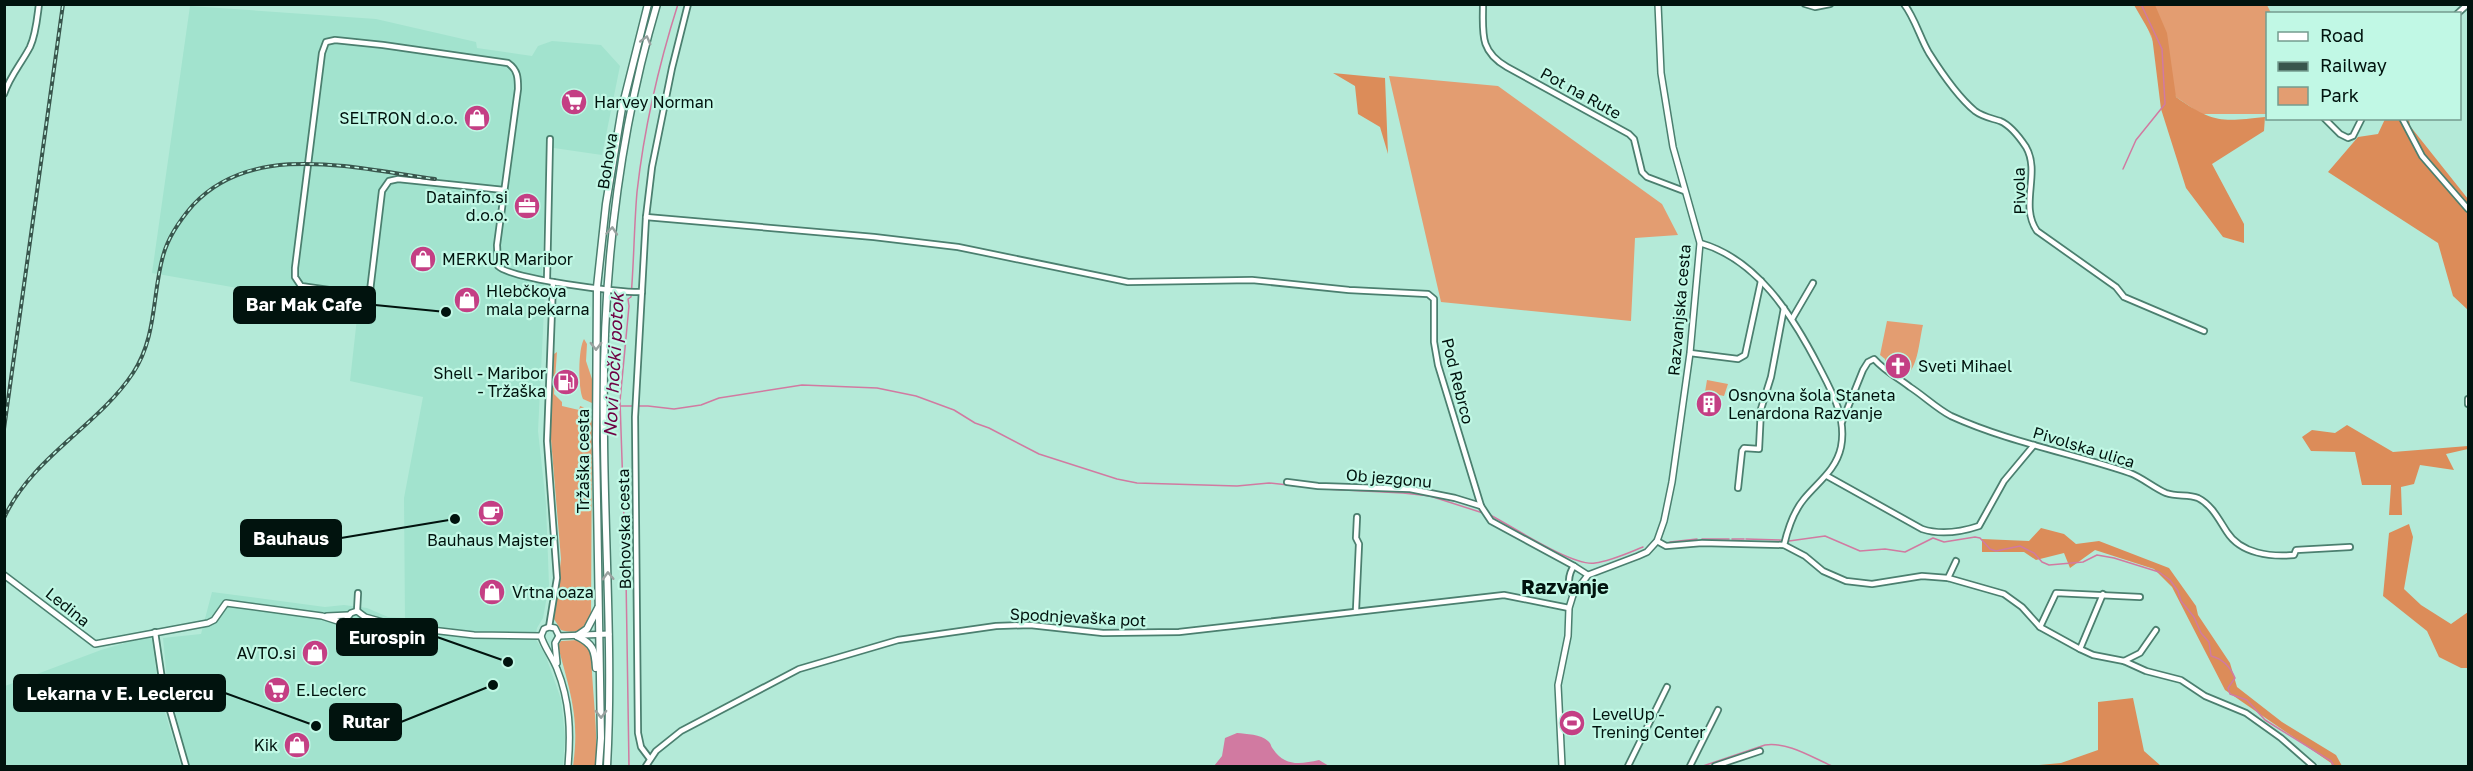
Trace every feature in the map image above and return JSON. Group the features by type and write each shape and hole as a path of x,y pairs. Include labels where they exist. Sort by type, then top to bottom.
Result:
{"main road":[{"name":"Bohova","path":"597,287 606,204 622,108 648,4"},
{"name":"Bohova","path":"607,290 614,206 623,142 638,72 657,4"},
{"name":"Tržaška cesta","path":"597,287 599,766"},
{"name":"Tržaška cesta","path":"607,290 603,432 610,714 607,766"},
{"path":"598,608 587,629 577,636 595,650 596,669 600,679"}],"street":[{"path":"4,94 13,72 29,48 34,35 39,4"},
{"name":"Bohovska cesta","path":"650,759 641,747 638,733 635,402 639,292 654,156 688,4"},
{"name":"Pot na Rute","path":"1483,4 1484,40 1493,57 1507,68 1629,134 1634,139 1642,172 1654,180 1684,191"},
{"name":"Razvanjska cesta","path":"1657,542 1664,522 1672,482 1690,353 1700,243 1673,147 1661,73 1658,4"},
{"path":"1805,4 1815,7 1830,4"},
{"name":"Pivola","path":"1904,4 1930,53 1965,101 1976,112 1991,120 2001,121 2013,130 2026,147 2032,162 2029,208 2033,226 2037,231 2116,287 2124,297 2204,332"},
{"path":"504,190 398,179 389,181 382,191 370,291 363,294 301,286 295,277 295,268 322,53 326,42 335,40 383,45 508,63 512,66 518,76 518,89 496,255 498,266 503,272 550,281 607,290 639,292"},
{"path":"2326,120 2340,134 2348,138 2353,136 2361,120"},
{"path":"2403,120 2422,156 2469,209"},
{"name":"Tržaška cesta","path":"549,627 557,578 546,441 550,281 550,139"},
{"name":"Pod Rebrco","path":"646,217 874,237 958,247 1128,282 1252,280 1348,290 1428,294 1434,299 1434,342 1438,364 1483,509"},
{"path":"1700,243 1718,248 1761,281 1784,308 1834,395 1842,422 1843,435 1840,450 1827,476 1808,494 1794,514 1784,544"},
{"path":"1690,353 1742,358 1748,350 1761,281"},
{"path":"1792,319 1813,283"},
{"path":"1738,488 1742,451 1744,448 1759,449 1761,409 1771,377 1784,308"},
{"name":"Pivolska ulica","path":"1842,422 1863,370 1868,362 1875,359 1893,377 1952,416 2131,474 2174,495 2201,500 2215,513 2229,535 2241,545 2260,553 2286,556 2294,555 2296,550 2350,547"},
{"path":"2469,399 2469,404"},
{"path":"1827,476 1922,529 1938,533 1956,531 1979,526 2004,481 2034,444"},
{"name":"Ob jezgonu","path":"1287,482 1318,486 1410,489 1447,496 1483,509"},
{"path":"1483,509 1488,518 1588,574"},
{"path":"1356,610 1359,544 1356,538 1357,517"},
{"path":"1562,766 1558,685 1568,636 1569,608 1573,595 1588,574 1647,552 1657,542 1666,546 1702,543 1784,544 1805,556 1823,571 1846,581 1872,584 1922,576 1948,578 2004,594 2022,607 2040,627 2080,649 2106,659 2124,661 2146,671 2181,680 2205,696 2246,713 2281,738 2313,766"},
{"path":"1948,578 1956,561"},
{"path":"1573,595 1570,591 1569,575 1574,566"},
{"name":"Ledina","path":"4,575 91,643 103,644 155,632"},
{"path":"357,611 358,592"},
{"path":"2040,627 2055,593 2140,597"},
{"path":"2080,649 2103,594"},
{"name":"Spodnjevaška pot","path":"650,759 656,751 681,731 799,669 898,640 996,626 1030,625 1103,633 1179,632 1356,610 1504,595 1569,608"},
{"path":"186,766 165,694 155,632 208,623 226,603 322,616 348,615 357,611"},
{"path":"357,611 364,617 396,626"},
{"path":"347,624 348,615"},
{"path":"322,616 347,624 354,630 362,627 396,626 474,635 541,636"},
{"path":"362,627 364,617"},
{"path":"558,670 541,636 544,628 549,627 555,628 559,636"},
{"path":"2124,661 2140,653 2157,630"},
{"path":"559,636 609,634"},
{"path":"559,636 555,643 558,670 570,721 568,766"},
{"path":"545,644 555,643"},
{"path":"1629,766 1666,687"},
{"path":"1690,766 1718,710"},
{"path":"1716,766 1760,751"},
{"path":"646,766 650,759"}],"shaded area":[{"path":"2134,5 2155,5 2167,33 2176,97 2199,112 2218,119 2238,120 2265,117 2264,131 2212,164 2244,224 2244,243 2223,237 2186,188 2161,109 2152,36"},
{"path":"190,6 376,19 476,42 477,48 532,56 538,46 552,41 601,45 620,66 602,155 547,147 542,271 545,290 538,431 546,504 549,585 543,618 537,628 535,638 545,654 561,699 565,737 563,766 189,766 167,680 163,638 201,634 212,592 325,607 344,605 367,608 388,617 405,618 404,498 423,397 350,381 358,309 152,273"},
{"path":"1333,73 1385,78 1388,154 1380,127 1358,114 1355,86"},
{"path":"2385,120 2409,120 2410,126 2468,199 2468,310 2453,296 2438,243 2328,172 2358,137 2378,134"},
{"path":"2347,425 2393,452 2468,446 2468,449 2446,454 2454,470 2420,465 2414,484 2401,487 2402,515 2389,515 2391,485 2362,485 2355,452 2311,451 2302,437 2312,430 2335,433"},
{"path":"2409,524 2413,537 2404,589 2421,605 2451,624 2468,612 2468,668 2461,668 2439,657 2427,631 2383,596 2389,533"},
{"path":"2041,528 2064,534 2076,544 2099,541 2169,568 2196,606 2198,615 2230,663 2237,687 2282,722 2336,755 2342,766 2332,766 2331,763 2225,690 2172,587 2154,569 2095,550 2070,568 2064,553 2036,560 2024,552 1982,552 1982,539 2029,541"},
{"path":"149,636 152,640 159,692 181,766 5,766 5,686 101,650"},
{"path":"2133,698 2144,751 2161,766 2039,765 2061,763 2098,750 2098,702"},
{"path":"1237,733 1265,739 1278,755 1288,761 1300,763 1319,760 1329,766 1214,766 1222,756 1225,738"}],"green space":[{"path":"2138,5 2267,5 2270,12 2266,12 2266,114 2201,114 2176,97"},
{"path":"1389,76 1498,86 1662,204 1678,235 1635,238 1631,321 1441,302"},
{"path":"1887,321 1923,325 1919,348 1911,371 1900,378 1886,368 1885,359 1880,355"},
{"path":"584,339 587,344 586,361 593,382 592,403 583,399 580,386 580,359"},
{"path":"557,352 554,394 562,402 562,406 579,410 580,406 585,408 592,423 591,619 582,629 571,632 561,630 554,619 561,559 550,427 554,354"},
{"path":"1707,380 1728,384 1724,396 1705,392"},
{"path":"578,640 587,645 591,651 596,766 573,766 575,733 573,705 558,646 561,641"}],"waterway":[{"name":"Novi hočki potok","path":"629,766 620,401 628,299 631,297 640,168 653,97 678,4"},
{"path":"2123,169 2136,140 2165,104 2162,49 2141,4"},
{"path":"621,406 674,409 701,405 719,398 802,385 877,388 916,396 954,410 975,423 1039,454 1117,479 1137,483 1237,486 1269,483 1325,489 1403,493 1430,496 1483,513"},
{"path":"1490,515 1543,545 1585,563 1607,560 1643,547"},
{"path":"1789,541 1825,536 1860,551 1885,549 1905,552 1933,538 1944,542 1975,537 1980,538 1990,549 1996,551 2020,546 2034,553 2042,562 2049,565 2083,562 2097,555 2159,572 2170,580 2178,591 2181,601 2209,642 2211,656 2223,661 2231,670 2235,678 2228,688 2230,694 2247,700 2265,720 2331,761 2334,766"},
{"path":"1670,542 1697,539"},
{"path":"1702,539 1729,539"},
{"path":"1732,539 1744,539"},
{"path":"1746,539 1781,540"},
{"path":"1703,766 1765,745 1783,746 1800,751 1832,766"}],"railway":[{"path":"4,429 63,4"},
{"path":"4,518 16,496 31,477 119,392 133,373 146,345 163,256 171,235 193,205 218,185 246,172 276,166 308,164 435,179"}],"place":[{"name":"Harvey Norman","path":"574,102"},
{"name":"SELTRON d.o.o.","path":"477,118"},
{"name":"Datainfo.si d.o.o.","path":"527,206"},
{"name":"MERKUR Maribor","path":"423,259"},
{"name":"Hlebčkova mala pekarna","path":"467,300"},
{"name":"Bar Mak Cafe","path":"446,312"},
{"name":"Sveti Mihael","path":"1898,366"},
{"name":"Shell - Maribor - Tržaška","path":"566,382"},
{"name":"Osnovna šola Staneta Lenardona Razvanje","path":"1709,404"},
{"name":"Bauhaus Majster","path":"491,513"},
{"name":"Bauhaus","path":"455,519"},
{"name":"Vrtna oaza","path":"492,592"},
{"name":"AVTO.si","path":"315,653"},
{"name":"Eurospin","path":"508,662"},
{"name":"Rutar","path":"493,685"},
{"name":"E.Leclerc","path":"277,690"},
{"name":"LevelUp - Trening Center","path":"1572,723"},
{"name":"Lekarna v E. Leclercu","path":"316,726"},
{"name":"Kik","path":"297,745"}],"district":[{"name":"Razvanje","path":"1565,587"}]}
